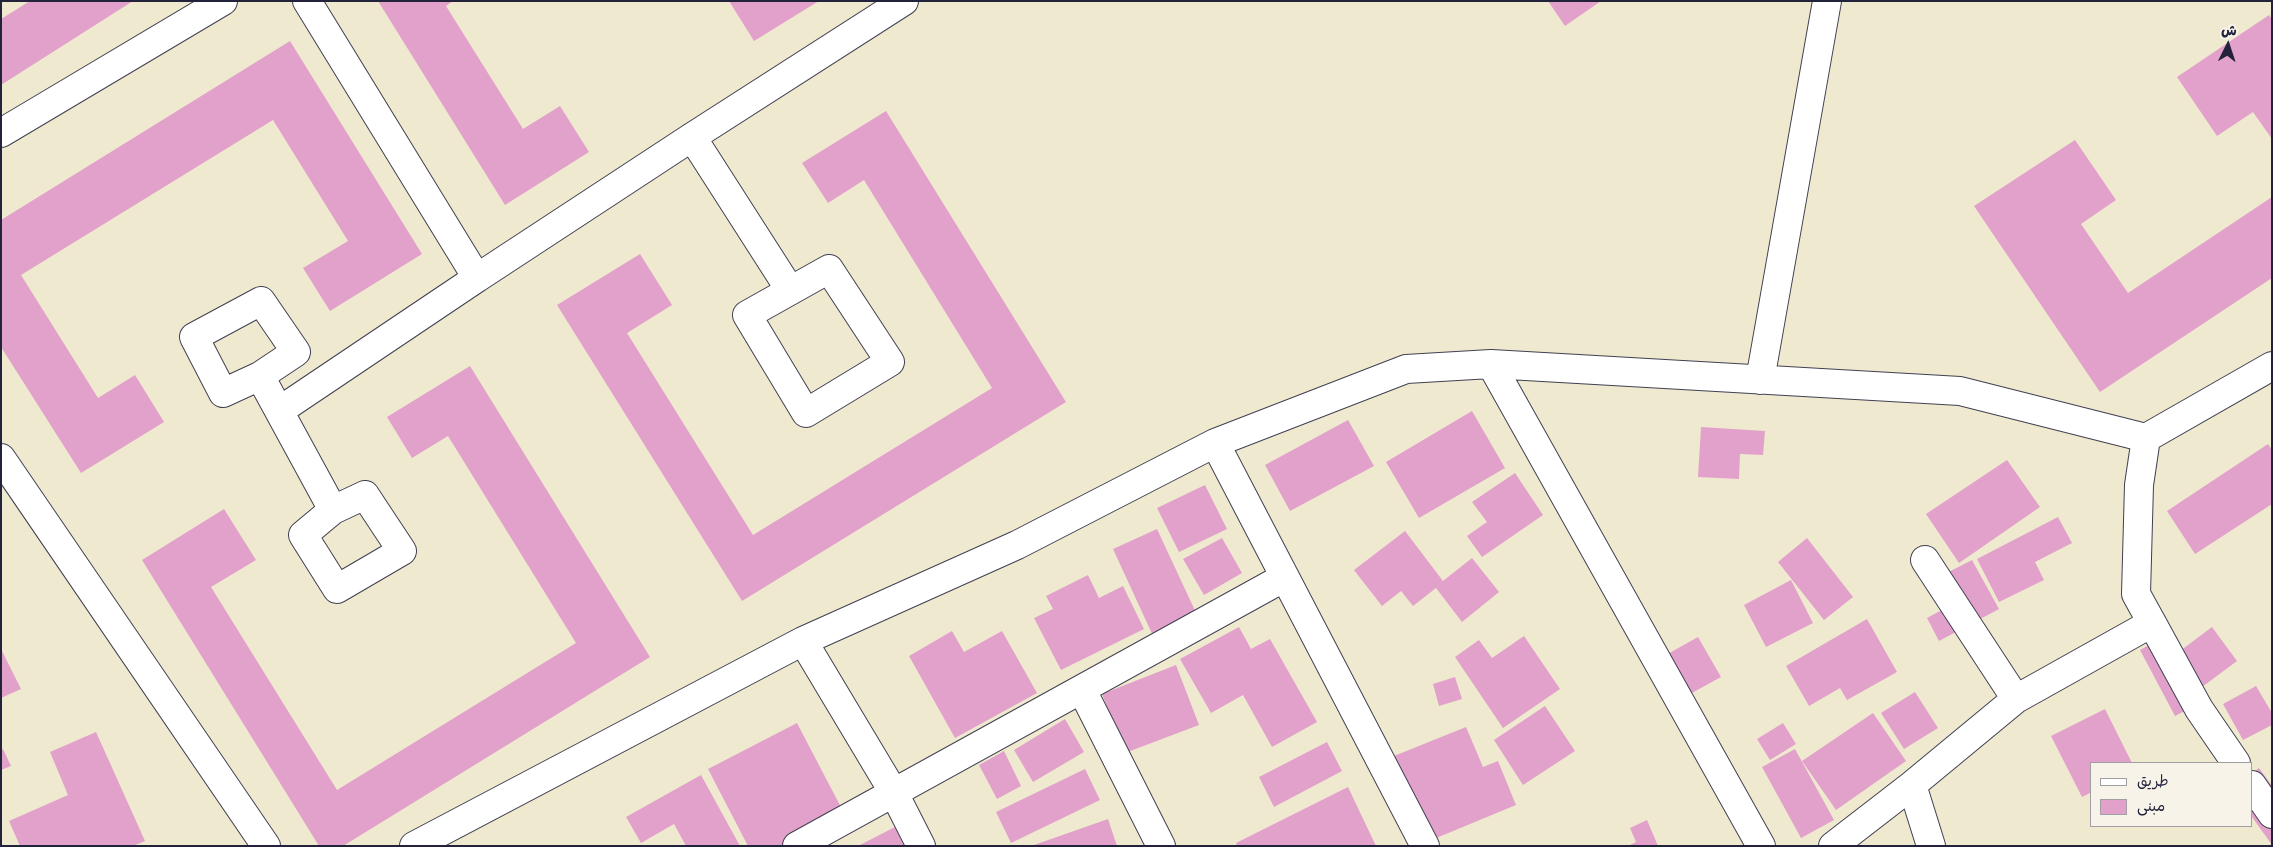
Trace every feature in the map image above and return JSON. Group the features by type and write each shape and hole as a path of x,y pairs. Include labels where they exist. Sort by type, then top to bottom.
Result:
{"street":[{"path":"1,133 224,1"},
{"path":"307,1 477,278"},
{"path":"279,411 477,278 904,1"},
{"path":"1760,380 1828,1"},
{"path":"692,137 790,290"},
{"path":"829,269 890,362 806,413 747,315 790,290 829,269"},
{"path":"1491,364 1761,846"},
{"path":"414,846 803,641 1017,545 1215,443 1406,369 1491,364 1960,391 2146,438 2272,366"},
{"path":"260,376 333,510"},
{"path":"2146,438 2139,485 2136,594 2199,710 2235,762"},
{"path":"1215,443 1425,846"},
{"path":"1,458 266,846"},
{"path":"1925,560 2016,699"},
{"path":"798,846 1285,577"},
{"path":"1833,846 1912,785 2016,699 2152,623"},
{"path":"803,641 894,793 922,846"},
{"path":"1082,690 1161,846"},
{"path":"1912,785 1931,846"},
{"path":"2253,786 2272,814"}],"building":[{"path":"30,1 133,1 1,85 1,19"},
{"path":"378,1 453,1 446,6 523,129 560,106 589,152 505,205"},
{"path":"729,1 819,1 754,41"},
{"path":"1548,1 1601,1 1565,26"},
{"path":"2269,15 2272,19 2272,139 2253,112 2217,136 2177,77"},
{"path":"290,41 422,254 330,311 303,268 348,241 273,120 21,275 98,398 135,375 164,422 81,473 1,347 1,220"},
{"path":"886,111 1066,402 742,601 557,305 640,254 672,305 627,333 753,535 992,388 864,180 828,203 802,163"},
{"path":"2075,140 2116,200 2081,224 2128,293 2272,197 2272,278 2100,392 1974,206"},
{"path":"470,366 650,657 343,846 319,846 142,560 224,509 256,560 211,587 337,790 576,643 448,436 412,458 387,417"},
{"path":"1472,411 1505,468 1419,518 1386,462"},
{"path":"1348,420 1374,466 1290,511 1265,465"},
{"path":"1701,427 1765,431 1763,455 1740,454 1739,479 1698,477"},
{"path":"2268,444 2272,450 2272,504 2195,554 2167,511"},
{"path":"2007,460 2040,507 1959,563 1926,514"},
{"path":"1515,473 1543,515 1482,557 1467,536 1487,522 1472,502"},
{"path":"1205,485 1227,529 1179,552 1157,508"},
{"path":"2058,517 2072,543 2035,562 2044,580 1999,602 1977,559"},
{"path":"1157,529 1198,617 1154,638 1113,549"},
{"path":"1405,531 1443,581 1472,558 1499,592 1462,622 1436,588 1413,606 1401,591 1382,606 1354,570"},
{"path":"1222,538 1242,573 1204,595 1183,559"},
{"path":"1807,538 1853,597 1824,620 1778,562"},
{"path":"1972,560 1999,609 1939,641 1927,618 1953,604 1939,577"},
{"path":"1088,575 1099,598 1123,586 1144,629 1061,670 1034,618 1053,609 1046,596"},
{"path":"1791,580 1813,623 1766,647 1744,605"},
{"path":"1867,619 1897,672 1847,700 1840,688 1809,706 1786,666"},
{"path":"1239,627 1251,649 1270,639 1317,722 1272,747 1243,695 1211,713 1180,659"},
{"path":"2212,627 2237,661 2202,687 2176,654"},
{"path":"952,631 964,652 1002,631 1037,693 955,738 909,656"},
{"path":"1524,636 1560,689 1503,728 1455,657 1479,640 1492,658"},
{"path":"1698,637 1721,677 1679,700 1657,660"},
{"path":"2163,637 2198,704 2175,716 2140,650"},
{"path":"1,649 21,689 1,698"},
{"path":"1176,665 1199,725 1125,753 1102,694"},
{"path":"1455,677 1462,699 1439,706 1433,684"},
{"path":"2256,686 2272,713 2272,725 2243,740 2223,704"},
{"path":"1915,692 1938,728 1904,749 1881,713"},
{"path":"1545,706 1575,751 1523,785 1494,740"},
{"path":"2105,709 2132,762 2090,762 2090,793 2082,797 2051,736"},
{"path":"1873,713 1906,761 1836,810 1802,761"},
{"path":"1065,719 1084,752 1033,782 1014,750"},
{"path":"797,723 844,813 782,846 748,846 708,769"},
{"path":"1783,723 1796,744 1770,760 1757,739"},
{"path":"1466,727 1483,767 1498,761 1516,805 1429,841 1394,756"},
{"path":"96,732 145,841 133,846 20,846 9,821 68,795 50,752"},
{"path":"1327,742 1342,771 1274,807 1259,777"},
{"path":"3,749 11,766 1,770 1,750"},
{"path":"1795,749 1834,820 1801,838 1762,767"},
{"path":"1004,751 1021,786 997,799 979,765"},
{"path":"2259,768 2272,786 2272,845 2253,818 2253,772"},
{"path":"1085,769 1100,800 1011,843 996,812"},
{"path":"701,775 740,846 686,846 674,824 641,843 626,817"},
{"path":"1348,787 1376,846 1237,846 1236,843"},
{"path":"1108,819 1117,846 1034,846 1034,845"},
{"path":"1647,820 1658,846 1628,846 1636,842 1630,828"},
{"path":"895,827 904,846 858,846"}]}
